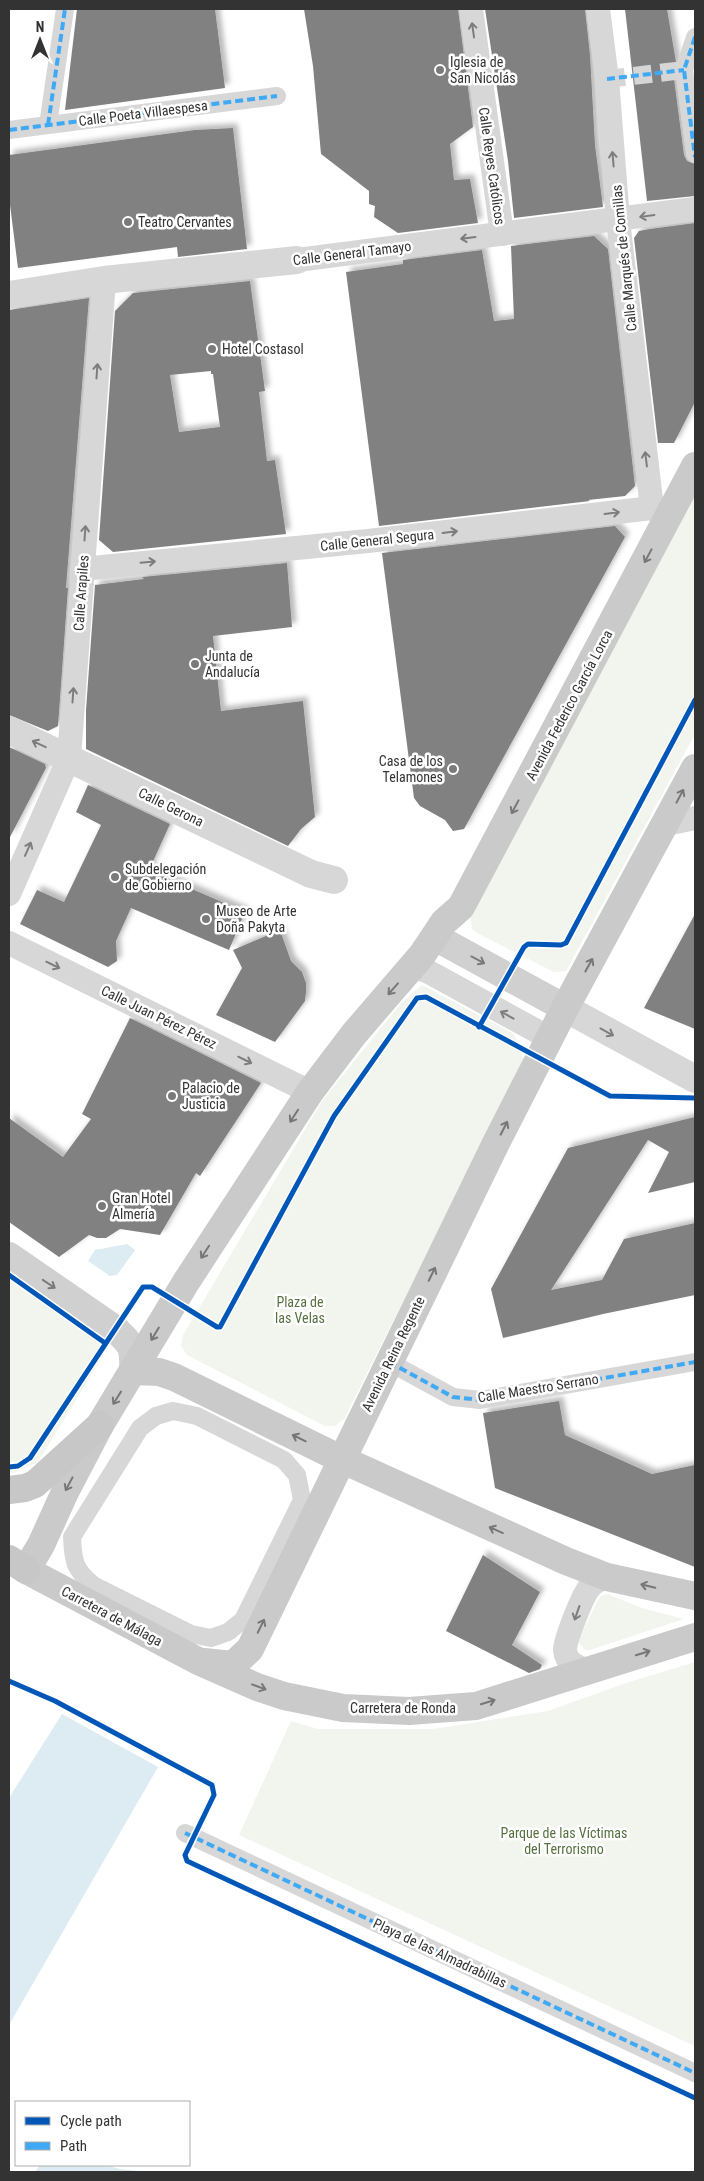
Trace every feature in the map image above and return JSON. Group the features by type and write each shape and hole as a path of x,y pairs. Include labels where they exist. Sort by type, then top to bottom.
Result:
{"highway":[{"path":"9,1490 35,1484 100,1426"}],"main road":[{"name":"Avenida Federico García Lorca","path":"434,937 444,922 461,907 660,513 695,466"},
{"path":"17,1564 41,1545 65,1492 100,1426 186,1282 310,1092 354,1034 434,937 565,1008 695,768"},
{"name":"Avenida Reina Regente","path":"198,1661 233,1665 250,1649 389,1362 565,1008"},
{"path":"9,1256 115,1329 130,1343 134,1356 133,1371"},
{"path":"133,1371 153,1371 174,1377 343,1460 496,1531 606,1577 695,1596"},
{"name":"Carretera de Málaga","path":"17,1564 198,1661"},
{"name":"Carretera de Ronda","path":"198,1661 284,1696 343,1708 379,1710 446,1709 476,1706 695,1637"}],"street":[{"path":"48,125 65,9"},
{"name":"Calle Reyes Católicos","path":"470,9 502,234"},
{"name":"Calle Marqués de Comillas","path":"598,9 607,79 618,220 660,513"},
{"path":"695,37 684,70 695,154"},
{"name":"Calle Poeta Villaespesa","path":"9,130 277,96"},
{"name":"Calle General Tamayo","path":"9,295 104,280 297,260 695,209"},
{"name":"Calle Arapiles","path":"9,894 69,758 104,280"},
{"name":"Calle General Segura","path":"82,569 660,513"},
{"name":"Calle Gerona","path":"9,730 311,874 334,880"},
{"path":"666,824 695,818"},
{"name":"Calle Juan Pérez Pérez","path":"9,944 310,1092"},
{"path":"412,966 427,971 542,1034 548,1042"},
{"path":"565,1008 695,1079"},
{"name":"Calle Maestro Serrano","path":"389,1362 453,1397 480,1400 695,1362"},
{"path":"174,1411 198,1416 284,1460 297,1475 302,1500 243,1620 228,1632 211,1638 191,1634 93,1584 79,1573 72,1557 72,1537 140,1428 156,1416 174,1411"},
{"path":"587,1670 575,1667 568,1659 565,1649 579,1606 588,1588 606,1577"},
{"name":"Playa de las Almadrabillas","path":"186,1833 695,2073"}],"green space":[{"path":"695,496 695,734 566,971 554,972 477,933 472,929 470,913"},
{"name":"Plaza de las Velas","path":"422,985 514,1034 524,1061 344,1419 335,1426 325,1426 187,1355 181,1346 183,1335 322,1101 402,1002"},
{"path":"9,1266 97,1327 104,1354 38,1462 14,1473 9,1472"},
{"path":"607,1594 642,1608 684,1619 585,1650 579,1643 580,1637 598,1600 601,1596"},
{"name":"Parque de las Víctimas del Terrorismo","path":"695,1662 695,2046 239,1835 291,1721 318,1729 433,1729 548,1711 623,1684"}],"shaded area":[{"path":"127,1244 135,1250 117,1275 110,1276 88,1261 95,1250"},
{"path":"62,1714 158,1767 9,2025 9,1798"},
{"path":"39,2166 110,2166 147,2172 35,2172"}],"building":[{"path":"77,9 215,9 225,88 65,110"},
{"path":"304,9 458,9 473,127 450,144 454,180 470,179 478,223 398,233 374,217 375,206 369,204 369,191 321,154 313,66"},
{"path":"485,9 585,9 590,55 595,145 603,207 514,218 508,161"},
{"path":"625,9 667,9 676,62 673,71 684,155 687,161 695,164 695,196 647,201"},
{"name":"Teatro Cervantes","path":"233,128 247,249 178,257 177,247 18,268 9,197 9,155 195,130"},
{"path":"695,223 695,402 674,443 658,443 634,238 639,231"},
{"path":"594,236 608,249 635,486 625,496 379,526 346,272 403,264 403,260 482,250 494,321 514,319 511,246"},
{"path":"250,281 265,391 259,392 267,461 275,460 286,534 113,552 99,540 115,311 133,293","holes":["211,371 211,374 213,374 220,427 179,432 170,375"]},
{"path":"89,298 66,588 68,588 58,726 48,731 9,715 9,310"},
{"path":"615,526 625,537 464,829 453,831 445,820 420,806 414,798 382,553"},
{"path":"287,563 292,627 213,636 221,711 303,701 315,817 301,829 288,846 86,749 86,710 95,585 144,579 142,577"},
{"path":"9,747 45,764 46,768 9,839"},
{"name":"Subdelegación de Gobierno","path":"88,785 170,824 150,868 156,871 155,873 245,912 229,950 131,908 116,941 117,961 108,967 20,924 37,890 64,902 101,825 76,812"},
{"path":"695,914 695,1029 644,1008"},
{"path":"280,930 291,961 302,972 306,983 306,992 305,1001 275,1042 216,1015 242,968 233,950"},
{"path":"130,1018 261,1083 200,1176 196,1173 160,1235 120,1229 106,1238 97,1238 89,1235 59,1257 9,1222 9,1118 63,1157 91,1119 82,1114"},
{"path":"695,1117 695,1182 648,1193 669,1152 648,1140 551,1290 602,1280 624,1239 695,1223 695,1295 603,1314 503,1338 491,1289 568,1148"},
{"path":"559,1401 565,1435 652,1474 695,1465 695,1567 495,1488 483,1413"},
{"path":"483,1555 540,1592 512,1645 542,1665 540,1669 529,1673 446,1631"}],"tunnel":[{"path":"607,79 684,70"}],"marked path":[{"path":"48,125 65,9"},
{"path":"695,37 684,70 695,157"},
{"path":"607,79 684,70"},
{"path":"9,130 277,96"},
{"path":"389,1362 453,1397 480,1400 695,1362"},
{"path":"185,1833 695,2073"}],"cycle path":[{"path":"479,1027 524,947 528,944 561,945 566,943 695,700"},
{"path":"9,1467 18,1466 30,1458 143,1287 152,1287 217,1327 220,1327 334,1116 417,998 426,997 610,1096 695,1098"},
{"path":"9,1275 105,1343"},
{"path":"9,1681 55,1701 212,1785 214,1795 185,1855 187,1861 695,2098"}],"place":[{"name":"Iglesia de San Nicolás","path":"440,70"},
{"name":"Teatro Cervantes","path":"128,222"},
{"name":"Hotel Costasol","path":"212,349"},
{"name":"Junta de Andalucía","path":"195,664"},
{"name":"Casa de los Telamones","path":"453,769"},
{"name":"Subdelegación de Gobierno","path":"115,877"},
{"name":"Museo de Arte Doña Pakyta","path":"206,919"},
{"name":"Palacio de Justicia","path":"172,1096"},
{"name":"Gran Hotel Almería","path":"102,1206"}]}
